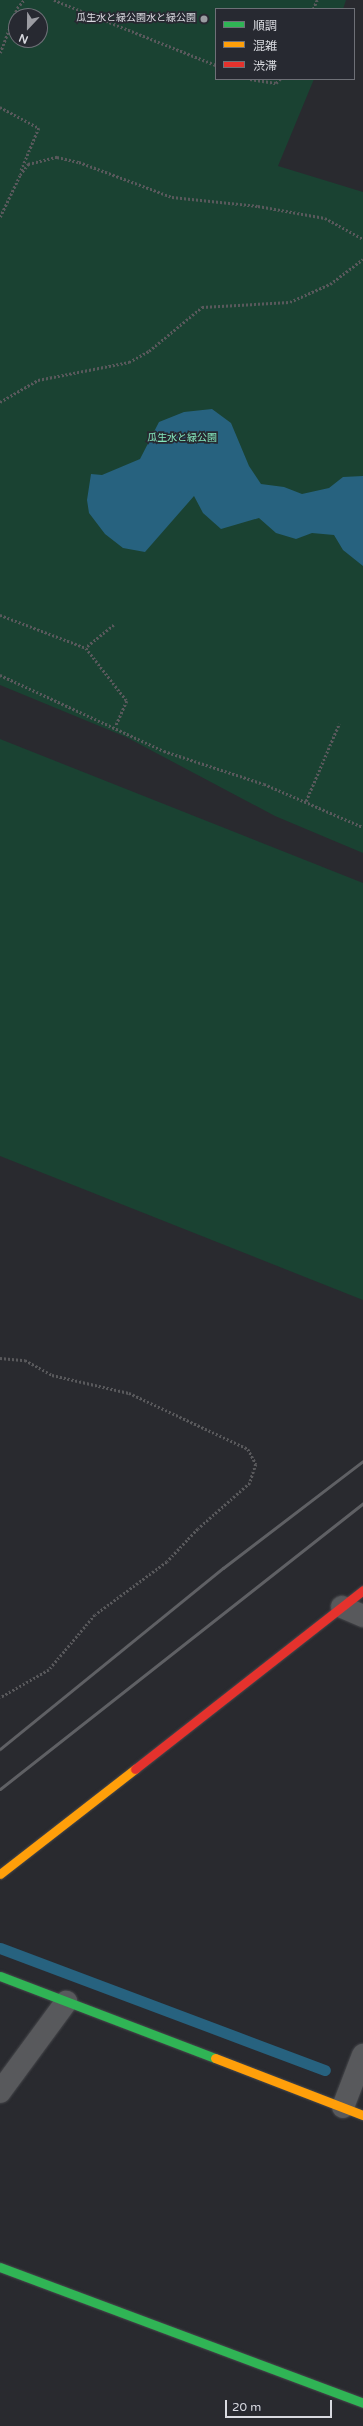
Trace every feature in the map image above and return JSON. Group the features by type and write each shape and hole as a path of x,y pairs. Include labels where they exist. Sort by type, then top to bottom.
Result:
{"street":[{"path":"0,1874 363,1590"},
{"path":"342,1607 363,1616"},
{"path":"0,1976 363,2115"},
{"path":"0,2092 66,2002"},
{"path":"343,2107 363,2055"},
{"path":"0,2267 363,2403"}],"path":[{"path":"0,52 16,8 24,0"},
{"path":"54,0 215,65"},
{"path":"256,80 276,83 279,80"},
{"path":"0,106 39,128 20,175 0,217"},
{"path":"20,175 28,164 57,157 79,162 172,198 258,206 325,218 349,229 363,239"},
{"path":"0,402 38,380 129,362 149,352 202,307 290,302 330,284 363,259"},
{"path":"0,615 86,648 127,701 116,726"},
{"path":"86,648 114,625"},
{"path":"0,675 116,726 164,751 306,801 363,828"},
{"path":"306,801 339,724"},
{"path":"0,1358 25,1360 52,1375 129,1393 248,1449 256,1464 250,1483 198,1529 167,1562 95,1615 49,1670 0,1698"}],"green space":[{"name":"瓜生水と緑公園","path":"0,0 346,0 343,8 215,8 215,80 314,80 278,166 363,192 363,853 275,816 126,737 0,685"},
{"path":"0,739 363,883 363,1300 0,1156"}],"water":[{"path":"212,409 231,423 249,466 261,484 284,487 302,494 329,488 343,477 363,476 363,566 343,550 334,535 312,533 296,539 276,533 259,518 221,529 203,513 194,496 145,552 123,548 105,534 89,513 87,500 91,474 102,475 140,459 159,422 184,412"}],"waterway":[{"path":"0,1948 325,2070"}],"railway":[{"path":"0,1749 223,1568 363,1461"},
{"path":"0,1789 363,1503"}],"traffic: fast":[{"path":"0,1976 215,2058"},
{"path":"0,2267 363,2403"}],"traffic: slow":[{"path":"0,1874 135,1769"},
{"path":"215,2058 363,2115"}],"traffic: jam":[{"path":"135,1769 363,1590"}],"place":[{"name":"瓜生水と緑公園水と緑公園","path":"204,19"}]}
